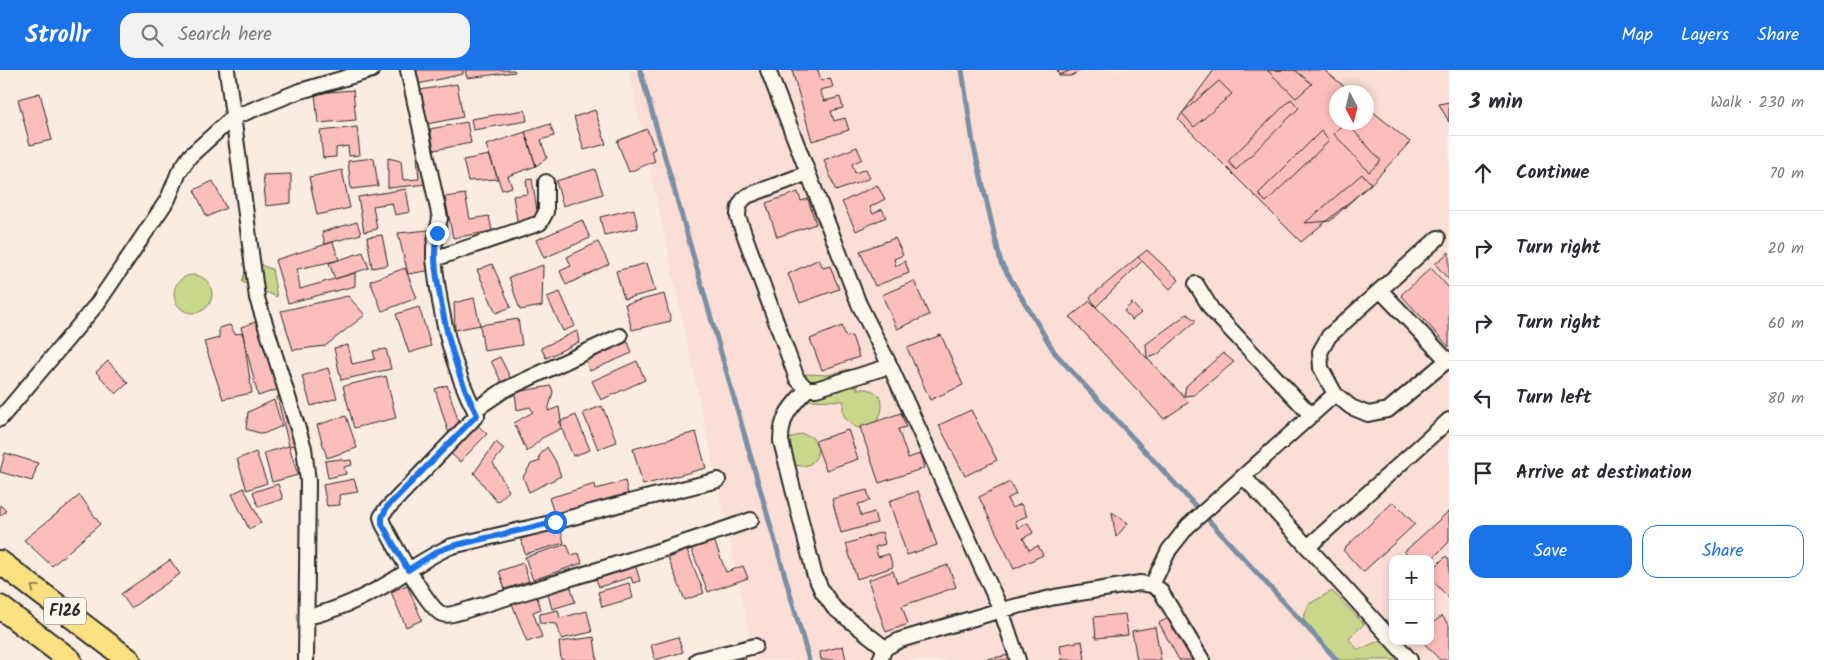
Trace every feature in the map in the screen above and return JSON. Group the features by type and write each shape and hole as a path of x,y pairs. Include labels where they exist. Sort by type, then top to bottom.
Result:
{"main road":[{"name":"F126","path":"0,562 129,660"},
{"name":"F126","path":"0,607 70,660"}],"street":[{"path":"227,70 257,298 304,448 308,481 306,660"},
{"path":"0,419 97,304 168,199 179,172 190,156 232,118 297,92 372,70"},
{"path":"408,70 440,218 434,247 434,259 449,344 464,392 477,415"},
{"path":"768,70 859,304 890,366 1001,610 1018,660"},
{"path":"808,173 747,196 741,201 738,209 738,217 797,379 807,389 816,389 890,366"},
{"path":"434,259 540,223 546,212 546,182"},
{"path":"1380,290 1448,360 1388,410 1368,414 1352,407 1334,394 1321,368 1320,352 1329,336 1380,290 1438,238"},
{"path":"1196,284 1212,310 1311,415"},
{"path":"477,415 476,409 504,390 620,336"},
{"path":"807,389 786,412 781,426 781,441 814,573 834,608 882,654 900,640 1001,610 1055,597 1140,583 1152,584 1160,590 1202,660"},
{"path":"1152,584 1169,550 1188,526 1216,503 1334,394"},
{"path":"477,415 384,512 382,517 382,524 408,570 436,611 444,615 665,550 751,520"},
{"path":"1308,547 1449,420"},
{"path":"1244,477 1389,637"},
{"path":"307,617 343,608 438,551 452,546 555,522 718,480"},
{"path":"1397,645 1410,660"},
{"path":"697,660 755,646"}],"shaded area":[{"path":"629,70 1449,70 1449,660 755,660"}],"green space":[{"path":"248,261 272,269 277,297 242,282"},
{"path":"193,275 206,281 212,294 206,307 193,313 180,307 174,294 180,281"},
{"path":"849,369 863,380 856,389 871,390 879,396 882,404 881,414 876,422 868,428 859,428 847,420 843,412 844,401 808,400 795,386 806,374 828,375"},
{"path":"801,434 810,436 816,442 818,448 817,455 813,461 807,465 799,466 790,462 787,442"},
{"path":"1332,591 1364,624 1349,639 1358,650 1383,639 1398,657 1396,660 1339,660 1303,619 1309,604"}],"building":[{"path":"415,70 463,70 463,74 418,84"},
{"path":"465,70 514,70 515,72 467,78"},
{"path":"792,70 818,70 821,81 830,78 833,87 820,90 824,101 840,97 843,108 831,111 834,121 845,118 849,130 812,141"},
{"path":"1057,70 1071,70 1060,75"},
{"path":"1058,70 1081,70 1071,76 1059,76"},
{"path":"1214,70 1324,70 1342,85 1329,85 1329,130 1374,130 1374,113 1410,142 1370,185 1301,242 1178,119"},
{"path":"1267,70 1295,70 1312,84 1296,98"},
{"path":"1219,81 1232,94 1194,127 1182,113"},
{"path":"457,84 463,117 427,124 420,90"},
{"path":"353,90 356,120 318,123 315,93"},
{"path":"40,93 52,140 30,145 18,99"},
{"path":"1291,99 1299,108 1236,170 1228,161"},
{"path":"1449,102 1449,122 1439,104"},
{"path":"525,110 527,121 473,130 471,119"},
{"path":"595,110 606,144 584,150 574,117"},
{"path":"467,122 471,143 434,150 430,129"},
{"path":"550,124 554,136 541,140 547,158 536,166 525,132"},
{"path":"357,127 360,155 349,156 348,146 336,148 336,157 323,158 320,131"},
{"path":"647,129 655,149 651,151 655,161 629,172 617,141"},
{"path":"1337,130 1353,130 1381,161 1369,172 1334,134"},
{"path":"1321,131 1329,141 1266,202 1258,194"},
{"path":"525,132 536,166 508,176 512,187 502,190 486,145"},
{"path":"857,147 862,159 852,164 855,173 866,169 870,178 836,191 824,160"},
{"path":"489,155 498,179 468,181 463,160"},
{"path":"417,157 427,157 427,184 388,188 388,158 401,161 403,180 419,179"},
{"path":"374,158 378,186 351,189 348,161"},
{"path":"595,169 603,194 563,206 556,181"},
{"path":"342,170 350,208 317,215 309,177"},
{"path":"291,174 291,203 266,206 263,175"},
{"path":"1362,174 1371,183 1330,221 1305,223"},
{"path":"532,179 539,223 518,226 513,196 528,194 526,180"},
{"path":"213,181 226,208 207,217 194,190"},
{"path":"877,185 885,199 870,207 873,214 882,209 886,217 856,231 842,202"},
{"path":"406,189 410,212 395,215 392,203 373,206 377,229 364,232 358,197"},
{"path":"798,192 801,201 808,199 816,224 777,237 766,203"},
{"path":"465,194 470,219 489,216 492,231 453,238 445,197"},
{"path":"634,209 638,228 604,235 600,217"},
{"path":"582,220 590,238 544,258 536,240"},
{"path":"357,222 361,234 325,244 322,232"},
{"path":"429,230 432,270 408,274 398,233"},
{"path":"382,235 388,265 372,268 367,237"},
{"path":"895,238 903,255 894,259 896,266 905,261 909,273 875,286 860,251"},
{"path":"333,242 339,260 297,269 300,289 355,273 355,286 288,303 275,260"},
{"path":"598,242 609,264 566,285 560,271 571,266 567,257"},
{"path":"1147,250 1179,280 1170,289 1138,257"},
{"path":"363,252 369,268 335,279 329,263"},
{"path":"1449,252 1449,280 1435,264"},
{"path":"1138,257 1142,261 1096,307 1090,297"},
{"path":"819,259 823,268 830,266 839,289 800,303 788,274"},
{"path":"647,263 655,291 624,299 616,271"},
{"path":"492,264 511,307 496,313 477,270"},
{"path":"543,265 542,306 520,310 509,277"},
{"path":"405,268 417,298 382,311 370,281"},
{"path":"1431,268 1449,288 1449,347 1401,295"},
{"path":"914,281 929,315 897,329 882,295"},
{"path":"560,292 575,326 563,331 547,297"},
{"path":"664,294 671,321 632,330 625,304"},
{"path":"348,296 365,315 325,346 293,350 281,311"},
{"path":"474,298 480,325 455,330 454,303"},
{"path":"1090,301 1189,402 1164,419 1070,317"},
{"path":"1132,303 1141,313 1132,320 1124,311"},
{"path":"419,307 431,346 409,353 396,314"},
{"path":"1187,314 1196,321 1157,355 1147,358 1146,344"},
{"path":"518,319 522,345 484,351 480,325"},
{"path":"258,321 266,353 282,388 258,396 241,327"},
{"path":"230,325 235,334 243,333 252,393 223,399 204,342 219,338 219,328"},
{"path":"842,326 846,337 852,336 859,357 822,370 810,339"},
{"path":"577,331 579,342 546,358 541,348"},
{"path":"941,335 963,385 930,400 907,348"},
{"path":"628,342 632,353 590,371 585,359"},
{"path":"348,345 352,364 375,359 373,351 386,349 391,369 341,380 334,348"},
{"path":"1223,353 1234,362 1194,395 1184,396 1186,386"},
{"path":"500,357 511,379 502,383 491,361"},
{"path":"108,361 128,383 116,394 96,372"},
{"path":"637,361 645,380 601,400 592,381"},
{"path":"328,368 337,398 311,406 302,376"},
{"path":"386,376 396,418 354,428 343,386"},
{"path":"447,385 459,423 449,434 435,389"},
{"path":"551,386 553,392 548,411 559,407 562,428 542,438 527,452 514,423 533,412 530,407 517,410 515,392"},
{"path":"287,395 302,443 289,446 277,397"},
{"path":"274,400 282,426 263,434 246,429 248,412"},
{"path":"602,406 617,442 598,449 583,413"},
{"path":"971,410 997,460 965,476 939,425"},
{"path":"901,413 906,427 898,429 908,458 920,454 924,468 879,483 860,427"},
{"path":"576,415 590,450 573,456 559,422"},
{"path":"346,416 357,448 327,458 317,425"},
{"path":"473,421 487,434 460,462 446,449"},
{"path":"848,430 858,459 826,470 815,441"},
{"path":"696,432 706,468 643,485 633,449"},
{"path":"496,442 504,449 493,463 509,491 497,502 474,473"},
{"path":"289,446 298,475 272,482 264,453"},
{"path":"547,447 555,460 561,476 529,492 523,477 531,464 540,461 539,456"},
{"path":"256,452 267,483 247,490 237,459"},
{"path":"5,453 38,463 32,481 0,472"},
{"path":"341,459 343,461 351,460 352,465 344,467 346,474 328,478 325,461"},
{"path":"354,479 358,492 339,495 340,505 327,506 323,485"},
{"path":"625,481 628,494 555,516 549,498 595,484 596,489"},
{"path":"1010,482 1016,494 1007,499 1012,508 1021,504 1027,516 1015,521 1018,528 1028,523 1033,533 1023,538 1029,550 1038,546 1043,555 1014,569 979,497"},
{"path":"278,484 283,499 258,507 253,492"},
{"path":"244,488 261,523 249,529 232,494"},
{"path":"867,490 870,501 858,504 861,516 874,512 877,523 841,533 832,499"},
{"path":"918,491 937,545 907,555 889,501"},
{"path":"80,495 100,524 52,566 24,540"},
{"path":"1393,502 1415,524 1363,572 1343,550"},
{"path":"0,505 6,511 0,516"},
{"path":"1449,511 1449,542 1434,557 1434,555 1408,555 1404,552"},
{"path":"1112,512 1128,523 1116,537 1114,526"},
{"path":"560,527 564,543 525,554 521,539"},
{"path":"882,532 885,544 875,547 878,557 889,554 893,567 857,579 846,544"},
{"path":"714,540 726,572 743,566 748,578 708,592 691,548"},
{"path":"567,544 571,555 579,553 582,563 533,580 525,557"},
{"path":"687,550 704,593 685,600 668,558"},
{"path":"1446,556 1449,560 1449,598 1434,582 1434,568"},
{"path":"170,560 180,574 131,608 121,594"},
{"path":"523,563 529,581 505,589 499,571"},
{"path":"635,564 640,581 633,583 631,577 599,587 595,576"},
{"path":"948,565 956,587 902,606 908,624 886,632 868,580 893,571 897,583"},
{"path":"629,583 633,598 602,607 598,592"},
{"path":"570,584 575,602 552,609 547,591"},
{"path":"407,585 422,620 406,627 391,592"},
{"path":"535,592 541,609 533,612 542,637 527,642 511,601"},
{"path":"558,610 560,618 587,611 592,632 561,639 557,624 539,623 540,614"},
{"path":"1125,614 1128,635 1096,638 1094,617"},
{"path":"1442,616 1449,625 1449,660 1440,660 1426,645 1434,645 1434,622"},
{"path":"1170,617 1194,660 1179,660 1159,623"},
{"path":"1155,627 1161,660 1137,660 1132,631"},
{"path":"594,637 597,660 561,660 559,642"},
{"path":"678,637 683,652 655,660 651,645"},
{"path":"1082,641 1085,660 1062,660 1060,645"},
{"path":"843,646 846,660 821,660 820,652"},
{"path":"744,652 746,660 720,660"},
{"path":"1010,655 1011,660 987,660 987,659"}],"waterway":[{"path":"640,70 809,660"},
{"path":"962,70 973,143 1001,263 1055,353 1337,660"}],"route":[{"path":"437,233 434,247 435,270 449,344 464,392 477,415 387,507 382,517 382,524 408,570 438,551 452,546 555,522"}]}
